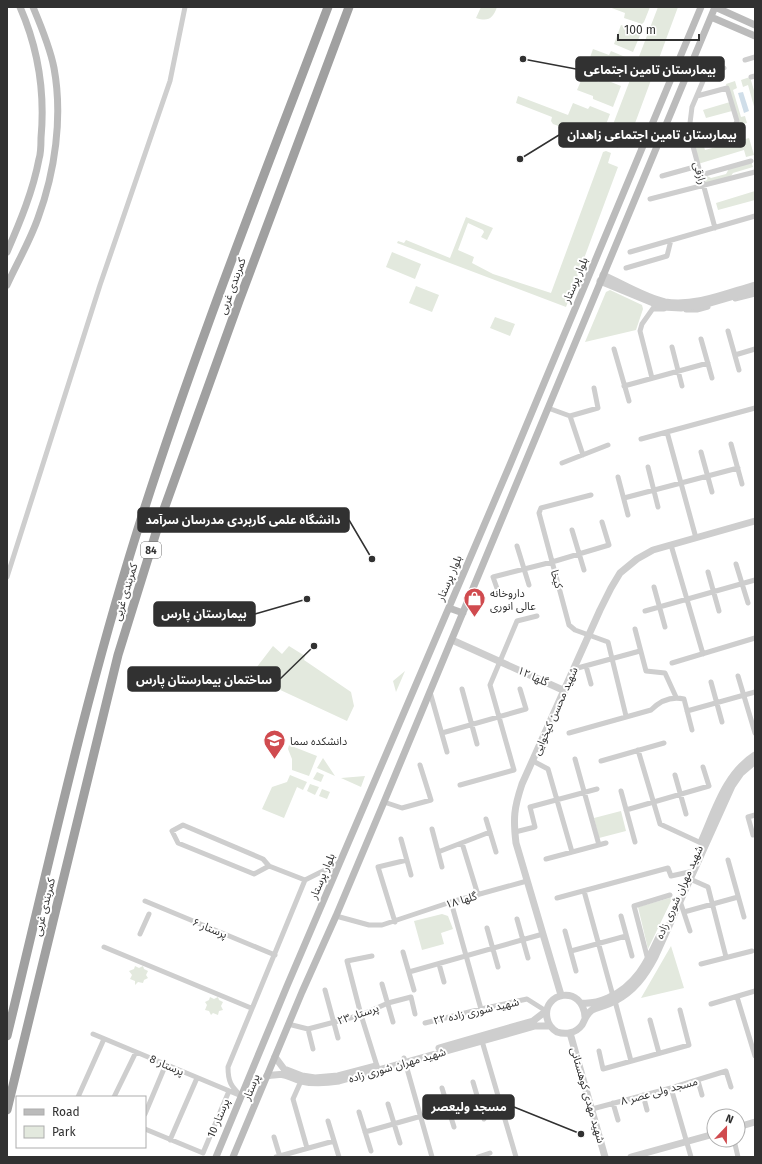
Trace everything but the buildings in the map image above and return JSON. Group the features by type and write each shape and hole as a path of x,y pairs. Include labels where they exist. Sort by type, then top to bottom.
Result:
{"highway":[{"name":"کمربندی غربی","path":"7,1036 74,755 98,665 139,526 165,445 204,335 328,7"},
{"name":"کمربندی غربی","path":"7,1110 120,648 162,516 239,301 349,7"}],"main road":[{"path":"7,252 28,199 40,159 43,116 39,69 29,27 20,7"},
{"path":"7,285 38,220 47,194 56,146 57,103 54,68 43,31 33,7"},
{"name":"بلوار پرستار","path":"216,1157 339,864 509,467 701,7"},
{"path":"288,1024 384,802 715,7 755,25"},
{"path":"723,22 722,16 728,13"},
{"path":"711,17 755,36"},
{"path":"645,141 657,146"},
{"path":"449,608 463,613"},
{"name":"پرستار","path":"233,1157 288,1024"}],"street":[{"path":"7,577 100,285 170,81 185,7"},
{"path":"745,60 755,57"},
{"name":"رازقی","path":"714,228 691,139 690,123 691,111 708,73 724,68"},
{"path":"691,139 735,125 737,121 726,88 697,96"},
{"path":"701,175 751,161"},
{"path":"662,176 698,166"},
{"path":"650,199 755,172"},
{"path":"630,252 755,216"},
{"path":"626,268 667,256 672,240"},
{"path":"602,278 663,307 675,308 694,307 755,290"},
{"path":"652,378 640,331 642,324 656,304 670,302 693,302 755,285"},
{"path":"656,304 697,310 755,294"},
{"path":"728,331 739,370"},
{"path":"701,339 712,378"},
{"path":"672,347 682,386"},
{"path":"614,349 629,402"},
{"path":"735,355 755,349"},
{"path":"624,386 708,363"},
{"path":"548,408 570,416 598,408 594,388"},
{"path":"641,439 755,408"},
{"path":"570,416 583,455"},
{"path":"667,432 696,538"},
{"path":"731,444 742,484"},
{"path":"562,463 608,445"},
{"path":"701,452 712,492"},
{"path":"648,467 658,507"},
{"path":"624,498 680,482 738,468"},
{"path":"618,476 628,515"},
{"name":"کیخا","path":"591,495 541,508 539,511 569,625 575,630 608,642 613,658"},
{"name":"شهید محسن کیخوایی","path":"561,995 516,843 515,804 522,784 589,635 611,588 620,573 637,559 653,550 755,521"},
{"path":"499,594 493,578 609,545 602,522"},
{"path":"572,530 584,570"},
{"path":"671,545 703,654"},
{"path":"517,546 529,585"},
{"path":"736,564 748,603"},
{"path":"708,572 720,611"},
{"path":"645,611 755,580"},
{"path":"654,588 665,627"},
{"path":"460,785 514,770 490,685 517,621 537,616"},
{"path":"635,629 646,671 666,673 676,697"},
{"path":"672,663 755,638"},
{"name":"گلها ۱۲","path":"452,640 565,691"},
{"path":"574,669 640,650"},
{"path":"613,658 626,716"},
{"path":"586,666 591,684"},
{"path":"738,676 755,733"},
{"path":"711,682 722,722"},
{"path":"462,689 477,744"},
{"path":"442,732 526,708 520,689"},
{"path":"430,692 447,752"},
{"path":"687,711 755,692"},
{"path":"569,733 651,710 659,702 676,697 684,699 692,730"},
{"path":"601,761 664,743"},
{"path":"638,750 660,824 701,843"},
{"name":"شهید مهران شوری زاده","path":"585,1017 591,1011 628,993 639,983 648,970 680,901 701,843 724,790 737,770 747,760 755,755"},
{"path":"575,759 599,845"},
{"path":"533,761 548,769 572,852"},
{"name":"شهید مهران شوری زاده","path":"581,1003 590,1004 614,999 636,979 648,960 732,786 741,774 755,761"},
{"path":"384,802 402,808 431,800 420,765"},
{"path":"626,810 709,786 703,767"},
{"path":"675,775 686,814"},
{"path":"515,832 535,827 530,808 597,789"},
{"path":"621,791 635,842"},
{"path":"753,835 748,817 755,815"},
{"path":"486,819 496,852"},
{"path":"269,866 254,874 178,843 172,831 183,825 263,859 269,866 305,880"},
{"path":"432,829 442,867"},
{"path":"438,852 490,832"},
{"path":"401,839 411,875"},
{"path":"462,843 478,894"},
{"path":"546,859 606,843"},
{"path":"395,922 378,867 407,860"},
{"path":"728,860 744,917"},
{"path":"241,1096 233,1088 228,1079 228,1067 305,880 339,864"},
{"path":"557,898 668,868 671,876 689,876 708,887 726,958"},
{"name":"گلها ۱۸","path":"336,916 369,925 382,925 395,922 450,902 527,881"},
{"path":"584,891 631,1061"},
{"path":"648,960 634,906 670,895"},
{"path":"684,912 738,897"},
{"name":"پرستار ۶","path":"145,901 275,955"},
{"path":"680,901 690,931"},
{"path":"450,902 481,1008"},
{"path":"140,934 149,914"},
{"path":"621,916 632,956"},
{"path":"517,920 528,958"},
{"path":"487,928 498,967"},
{"path":"565,931 576,971"},
{"path":"409,972 543,934"},
{"path":"571,951 626,936"},
{"path":"104,947 251,1008"},
{"path":"701,964 752,951"},
{"path":"403,952 414,990"},
{"path":"372,956 347,961 376,1066"},
{"path":"439,964 444,982"},
{"path":"382,984 393,1022"},
{"path":"325,990 338,1038"},
{"path":"711,1004 755,991"},
{"path":"561,995 568,995 576,998 581,1003 585,1017 577,1030 563,1034 550,1026 546,1011 549,1004 554,999 561,995"},
{"name":"پرستار ۲۳","path":"288,1024 308,1029 361,1015 388,1004 411,997 415,1014"},
{"path":"737,997 755,1056"},
{"name":"شهید شوری زاده ۲۲","path":"425,1023 481,1008 527,999 546,1011"},
{"path":"599,1051 603,1069 689,1045 680,1010"},
{"name":"شهید مهران شوری زاده","path":"267,1076 282,1073 301,1081 314,1083 339,1081 533,1021 546,1011"},
{"path":"650,1020 659,1053"},
{"name":"شهید مهران شوری زاده","path":"481,1038 535,1026 550,1026"},
{"path":"308,1029 313,1049"},
{"name":"شهید مهدی کوهستانی","path":"570,1033 605,1157"},
{"name":"پرستار 8","path":"93,1034 241,1096"},
{"path":"78,1096 104,1038"},
{"path":"481,1038 516,1157"},
{"path":"114,1096 136,1052"},
{"name":"شهید مهران شوری زاده","path":"275,1057 284,1069 302,1076 315,1078 338,1076 405,1060"},
{"path":"405,1060 432,1157"},
{"path":"146,1112 166,1064"},
{"name":"مسجد ولی عصر ۸","path":"592,1109 671,1088 726,1071 731,1087"},
{"path":"170,1140 197,1078"},
{"path":"698,1080 702,1095"},
{"path":"301,1081 293,1099 307,1148"},
{"path":"473,1082 484,1119"},
{"path":"442,1088 454,1127"},
{"path":"671,1088 691,1157"},
{"name":"پرستار 10","path":"146,1129 203,1153 229,1091"},
{"path":"643,1095 646,1110"},
{"path":"365,1132 478,1100"},
{"path":"613,1103 618,1120"},
{"path":"388,1104 400,1142"},
{"path":"359,1112 371,1151"},
{"path":"328,1121 339,1157"},
{"path":"631,1157 706,1136"},
{"path":"274,1137 279,1157 334,1140"},
{"path":"478,1157 490,1153"}],"green space":[{"path":"481,7 497,7 494,14 490,18 484,20 476,18"},
{"path":"609,7 650,7 642,24 624,18 625,13"},
{"path":"658,7 678,7 627,145 620,143 618,148 607,143 607,140"},
{"path":"621,25 641,33 633,52 614,44"},
{"path":"593,49 609,55 611,51 630,59 623,79 603,72 604,69 588,63"},
{"path":"583,76 599,82 601,78 621,86 613,107 593,99 593,96 577,90"},
{"path":"750,77 755,94 755,110 748,85 743,87 741,80"},
{"path":"735,81 737,88 733,90 741,117 745,116 747,123 738,125 726,84"},
{"path":"518,96 568,115 573,103 588,109 590,106 610,114 600,140 598,140 553,124 551,121 552,117 516,103"},
{"path":"730,102 732,111 706,118 703,110"},
{"path":"701,136 705,150 749,138 754,155 746,157 744,150 698,164 691,139"},
{"path":"606,151 611,153 608,163 618,167 566,307 397,243 398,241 404,243 406,240 450,258 466,217 493,228 487,240 481,237 484,232 483,230 468,223 458,250 474,257 472,263 493,274 551,293 603,152"},
{"path":"751,161 753,167 733,173 729,179 704,186 703,174 711,178 726,174 730,167"},
{"path":"755,191 755,200 718,210 716,203"},
{"path":"392,252 421,264 415,279 386,267"},
{"path":"416,286 439,295 432,312 409,303"},
{"path":"610,290 642,305 643,309 636,330 585,342 606,292"},
{"path":"495,317 515,324 510,336 490,328"},
{"path":"273,646 282,654 289,646 305,656 304,660 351,692 354,706 347,721 250,676"},
{"path":"405,671 396,692 393,681"},
{"path":"289,745 317,756 309,776 292,770 292,759 288,749"},
{"path":"323,758 335,776 317,768"},
{"path":"317,772 324,775 321,782 313,779"},
{"path":"290,775 307,782 303,790 297,787 284,818 262,809 272,787 287,782"},
{"path":"365,776 361,787 341,778"},
{"path":"310,784 319,787 315,795 307,791"},
{"path":"322,789 330,792 327,799 319,796"},
{"path":"621,811 626,831 599,838 594,818"},
{"path":"673,897 648,949 638,907"},
{"path":"442,914 448,916 453,929 441,933 444,944 422,950 414,921"},
{"path":"671,946 684,988 641,998"},
{"path":"135,966 139,968 143,966 144,969 148,971 146,975 148,978 144,980 143,983 138,982 135,985 135,981 130,979 132,975 129,971 134,969"},
{"path":"210,997 214,999 218,997 219,1000 223,1002 221,1006 223,1010 219,1011 218,1015 213,1013 211,1015 209,1011 205,1010 207,1005 205,1002 209,1000"}],"shaded area":[{"path":"743,92 749,111 744,113 738,93"}],"place":[{"name":"بیمارستان تامین اجتماعی","path":"523,59"},
{"name":"بیمارستان تامین اجتماعی زاهدان","path":"520,159"},
{"name":"دانشگاه علمی کاربردی مدرسان سرآمد","path":"372,559"},
{"name":"بیمارستان پارس","path":"307,599"},
{"name":"داروخانه عالی انوری","path":"474,618"},
{"name":"ساختمان بیمارستان پارس","path":"314,646"},
{"name":"دانشکده سما","path":"275,760"},
{"name":"مسجد ولیعصر","path":"581,1134"}]}
